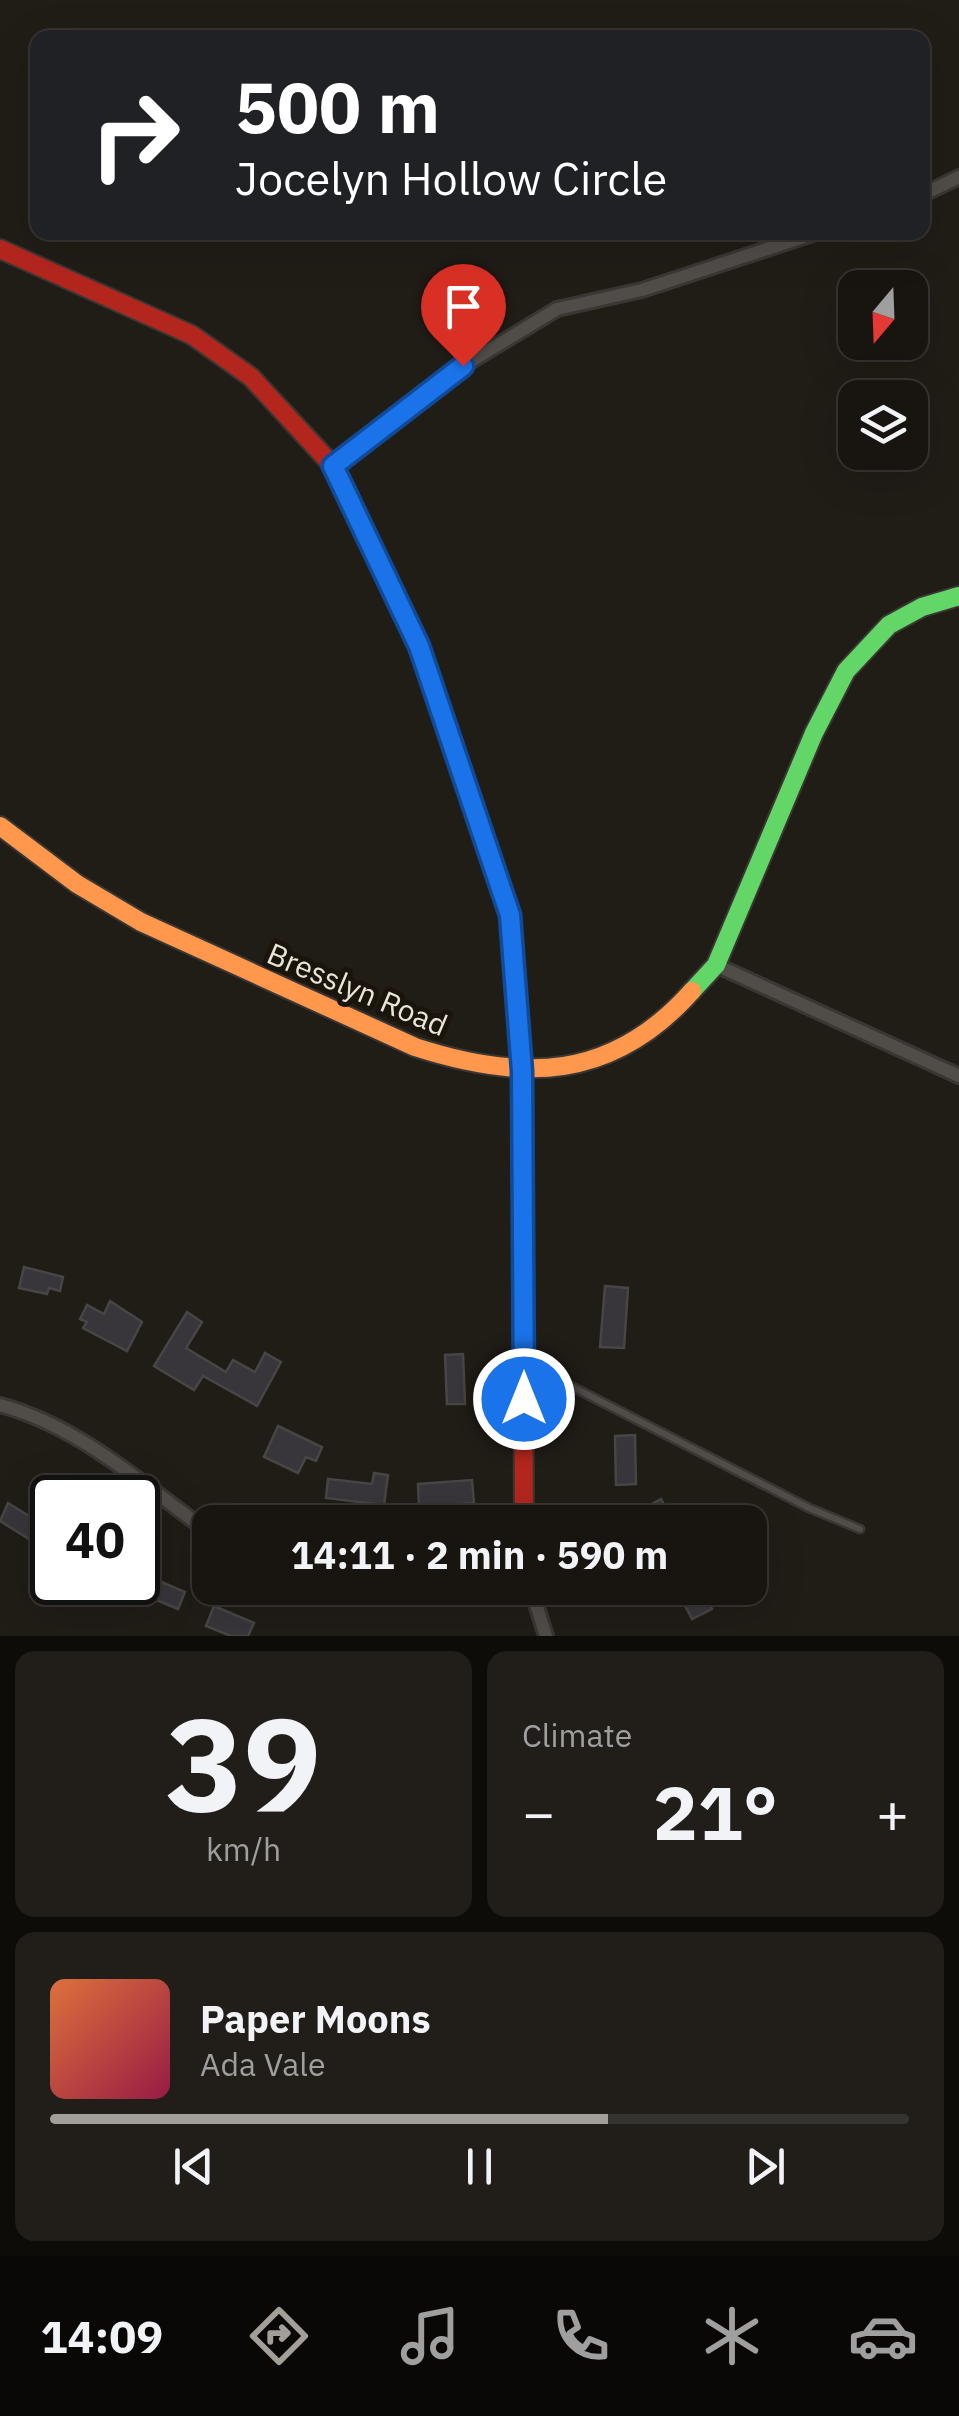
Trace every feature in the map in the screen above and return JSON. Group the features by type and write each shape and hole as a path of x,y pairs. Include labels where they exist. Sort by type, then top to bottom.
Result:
{"street":[{"path":"930,191 959,178"},
{"path":"333,466 463,366 558,309 642,290 795,240"},
{"path":"0,248 192,335 251,376 333,466 419,646 510,915 522,1071 524,1505"},
{"name":"Bresslyn Road","path":"0,826 97,897 220,961 416,1047 458,1061 522,1071 573,1065 610,1054 670,1016 716,966 814,733 846,671 889,625 922,607 959,596"},
{"path":"716,966 959,1076"},
{"path":"0,1405 23,1411 89,1444 192,1521"},
{"path":"536,1605 546,1636"}],"lane":[{"path":"524,1366 860,1530"}],"building":[{"path":"24,1267 63,1277 60,1291 49,1288 47,1294 19,1288"},
{"path":"605,1286 628,1288 624,1348 600,1347"},
{"path":"110,1301 142,1322 127,1351 83,1328 87,1322 80,1319 87,1305 104,1314"},
{"path":"187,1312 202,1322 186,1348 226,1372 233,1360 255,1372 265,1353 281,1362 257,1406 203,1376 194,1390 154,1366"},
{"path":"463,1354 465,1404 447,1404 445,1355"},
{"path":"278,1426 322,1447 316,1461 306,1457 298,1473 264,1457"},
{"path":"635,1435 636,1484 616,1485 615,1436"},
{"path":"374,1473 388,1475 384,1505 326,1498 328,1479 372,1484"},
{"path":"472,1480 474,1503 419,1505 418,1484"},
{"path":"8,1503 30,1516 30,1540 0,1521"},
{"path":"160,1581 185,1592 178,1609 160,1601"},
{"path":"685,1605 710,1605 712,1609 692,1619"},
{"path":"214,1606 254,1623 248,1636 231,1636 206,1626"}],"traffic: fast":[{"path":"692,991 716,965 814,733 846,671 889,625 922,607 959,596"}],"traffic: slow":[{"path":"363,529 419,646 510,915 514,966"},
{"path":"0,826 77,884 141,922 415,1047 455,1058 529,1068 564,1066 598,1057 630,1043 662,1021 692,991"}],"traffic: jam":[{"path":"0,249 192,335 251,377 333,466 363,529"},
{"path":"514,966 522,1071 524,1505"}],"route":[{"path":"463,366 333,466 419,646 510,915 522,1071 524,1399"}]}
